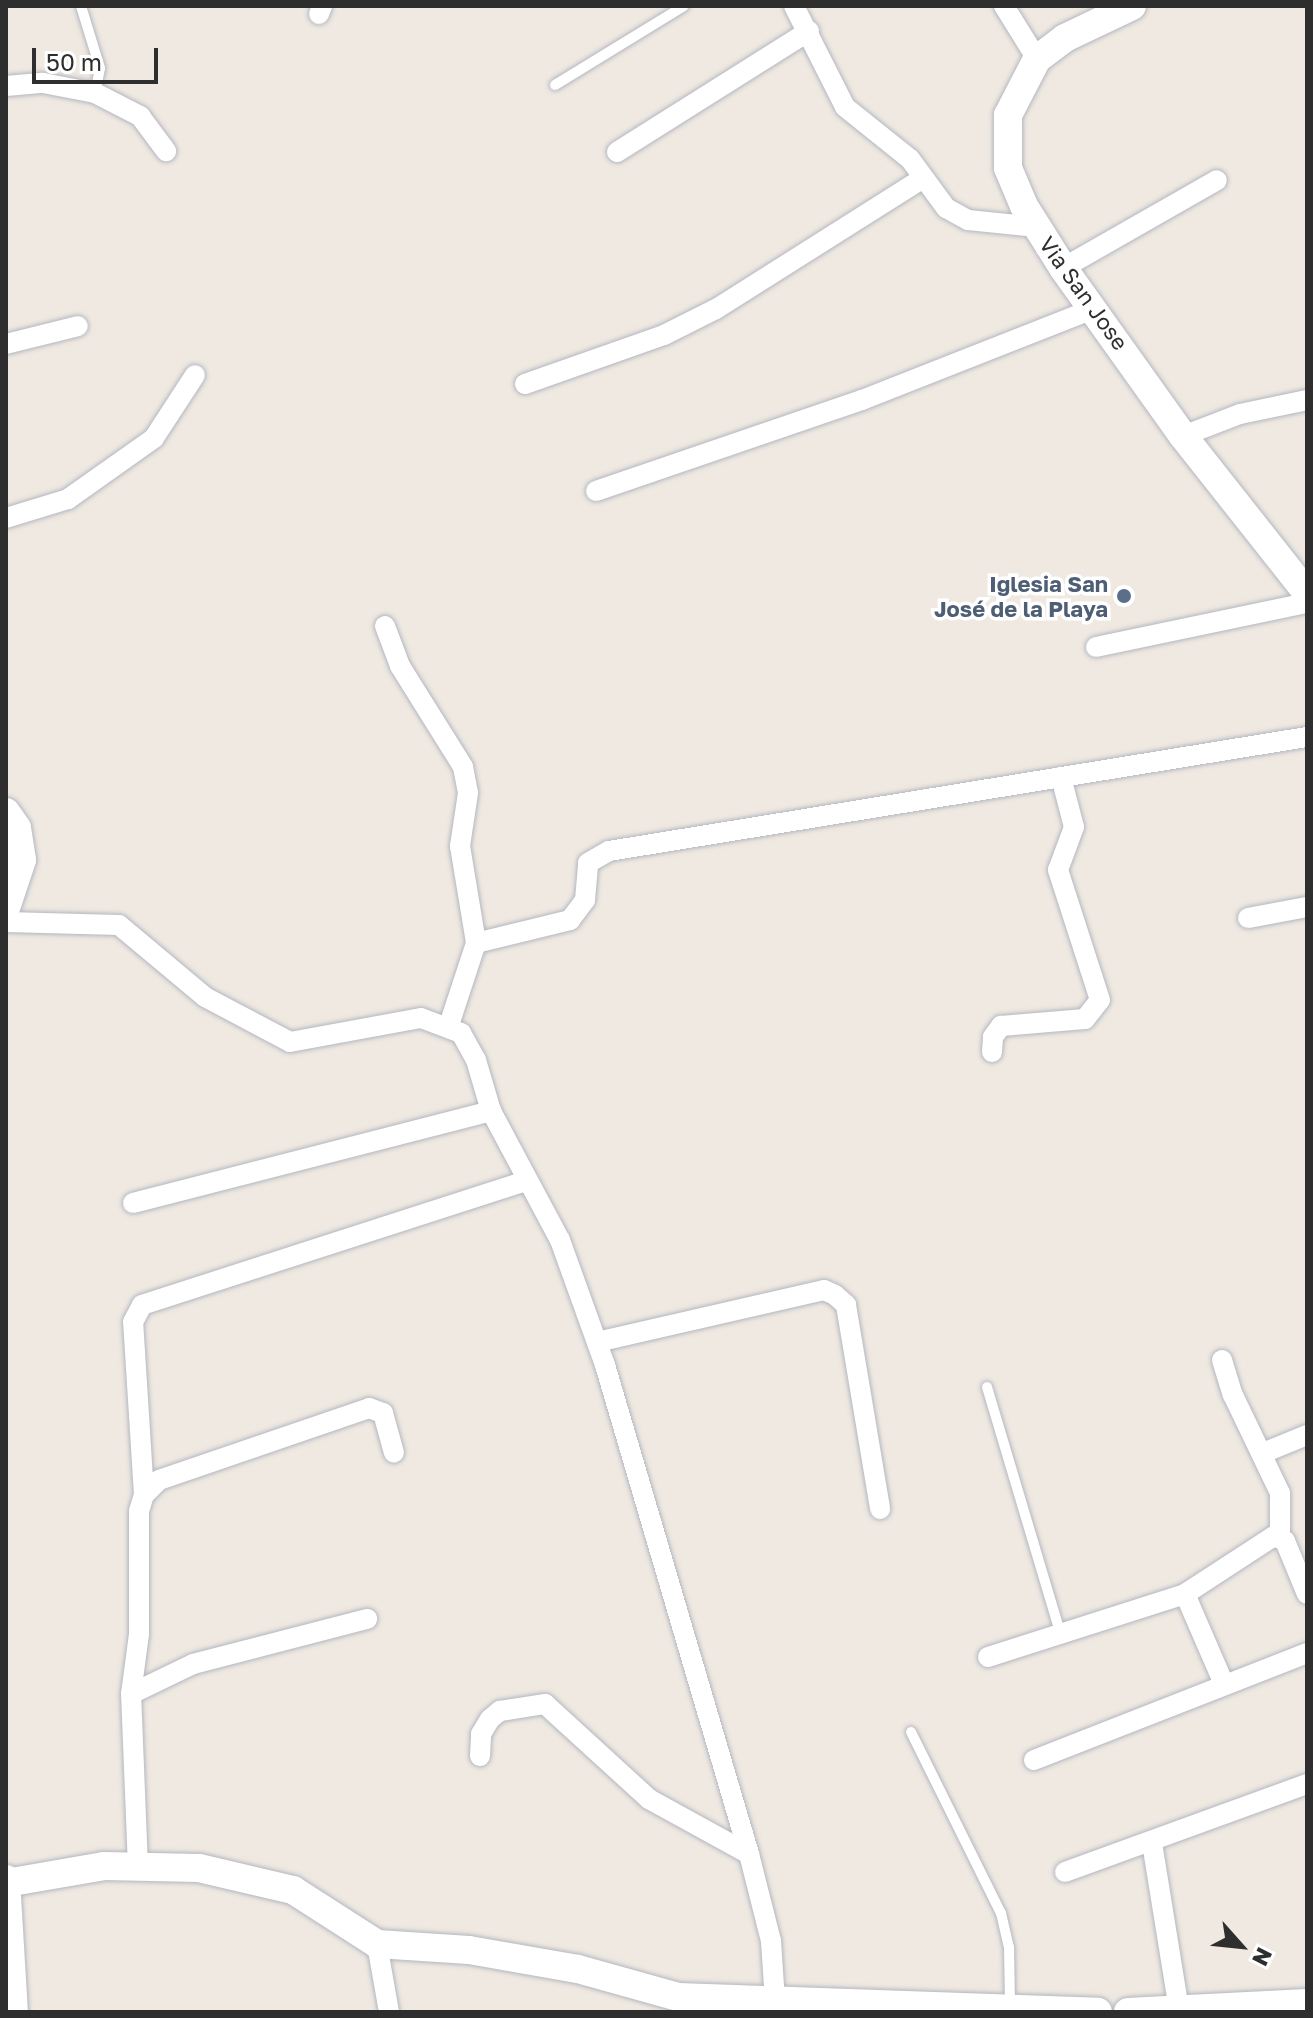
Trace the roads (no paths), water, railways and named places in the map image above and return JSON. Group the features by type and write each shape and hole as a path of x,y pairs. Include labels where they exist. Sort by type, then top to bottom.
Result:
{"street":[{"path":"794,6 845,107 897,146 946,208 968,220 1037,227"},
{"path":"1004,6 1037,59"},
{"name":"Via San Jose","path":"1132,6 1065,38 1037,59 1016,90 1006,140 1008,168 1037,227 1063,268 1095,308 1183,436 1307,593"},
{"path":"617,152 809,31"},
{"path":"6,86 43,83 95,93 140,116 166,151"},
{"path":"525,384 664,335 716,309 923,178"},
{"path":"1063,268 1217,180"},
{"path":"596,491 862,400 1095,308"},
{"path":"6,344 78,326"},
{"path":"6,518 68,499 154,438 195,375"},
{"path":"1183,436 1240,414 1307,400"},
{"path":"1096,647 1307,603"},
{"path":"385,626 400,666 463,767 468,793 460,846 476,943 449,1025"},
{"path":"476,943 570,920 585,900 588,863 609,851 1307,737"},
{"path":"992,1052 993,1037 1001,1026 1085,1019 1100,1000 1058,870 1074,827 1061,777"},
{"path":"6,812 17,828 22,860 6,908"},
{"path":"1248,918 1307,907"},
{"path":"6,922 119,925 205,997 290,1042 421,1018 449,1025 461,1033 476,1060 491,1111 560,1240 597,1342 749,1854 771,1941 775,2001"},
{"path":"133,1203 491,1111"},
{"path":"138,1867 131,1694 139,1634 139,1511 144,1495 133,1322 142,1305 526,1181"},
{"path":"597,1342 824,1290 835,1295 846,1305 880,1509"},
{"path":"1222,1360 1233,1395 1280,1493 1280,1536 1301,1566 1307,1594"},
{"path":"144,1495 159,1480 369,1408 383,1413 394,1453"},
{"path":"1263,1453 1307,1435"},
{"path":"988,1657 1185,1594 1280,1536"},
{"path":"1185,1594 1223,1682"},
{"path":"131,1694 193,1664 367,1619"},
{"path":"1034,1760 1223,1682 1307,1653"},
{"path":"480,1756 481,1734 490,1719 500,1711 545,1704 649,1799 749,1854"},
{"path":"1065,1872 1152,1843 1307,1784"},
{"path":"1152,1843 1179,2009"},
{"path":"14,2012 7,1882 104,1866 199,1868 293,1890 377,1944 469,1950 578,1969 678,1997 1098,2012"},
{"path":"377,1944 389,2012"},
{"path":"1128,2012 1302,2006"}],"lane":[{"path":"81,6 100,68 95,93"},
{"path":"555,85 684,6"},
{"path":"987,1387 1061,1636"},
{"path":"911,1732 1001,1913 1009,1947 1010,2009"}],"place":[{"name":"Iglesia San José de la Playa","path":"1124,596"}]}
